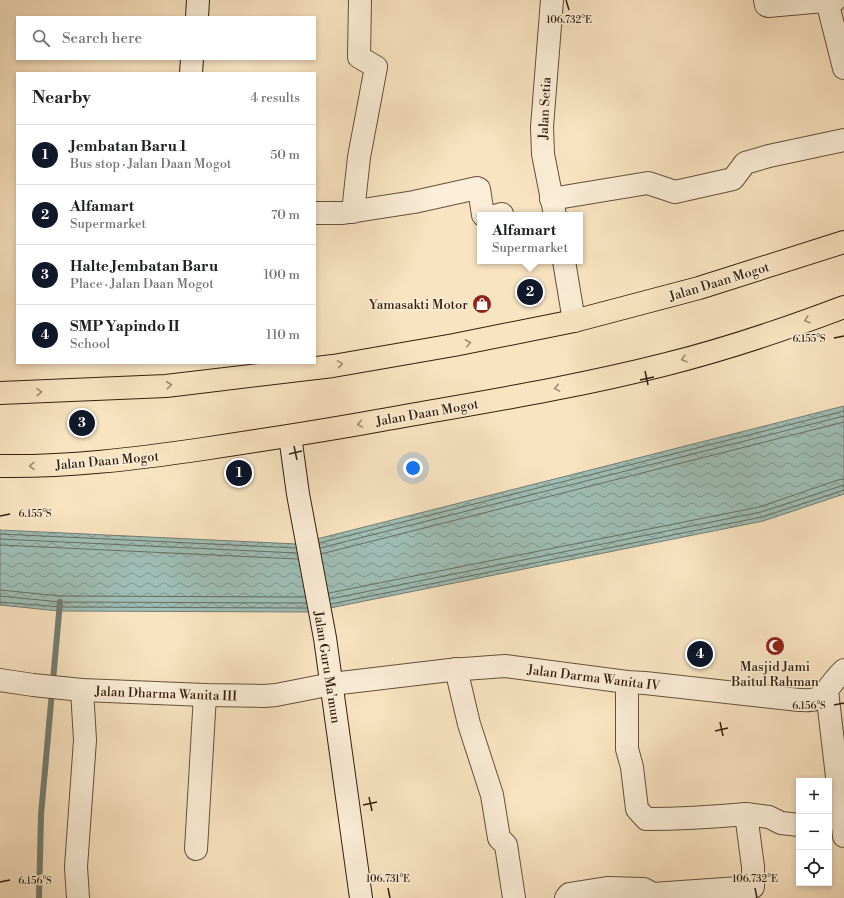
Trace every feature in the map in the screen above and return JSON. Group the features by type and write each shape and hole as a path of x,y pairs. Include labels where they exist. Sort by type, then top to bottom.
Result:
{"highway":[{"name":"Jalan Daan Mogot","path":"0,393 166,386 267,368 333,366 439,348 574,321 699,288 844,242"},
{"name":"Jalan Daan Mogot","path":"0,466 74,464 129,460 290,436 584,383 667,364 755,339 844,307"}],"street":[{"path":"196,16 198,0"},
{"path":"353,212 359,157 376,67 359,58 360,0"},
{"name":"Jalan Setia","path":"552,0 542,127 543,154 553,207"},
{"path":"765,0 766,5 768,6 831,0 844,68"},
{"path":"191,72 192,60"},
{"path":"553,207 648,183 675,192 733,179 745,163 769,156 844,140"},
{"path":"316,213 353,212 414,202 477,188 492,212"},
{"path":"564,264 574,321"},
{"name":"Jalan Guru Ma'mun","path":"290,436 298,494 325,638 361,898"},
{"name":"Jalan Darma Wanita IV","path":"332,684 456,669 505,666 627,682 799,700 815,699 827,691 835,678 844,670"},
{"path":"456,669 469,724 492,795 499,838 506,845 514,898"},
{"name":"Jalan Dharma Wanita III","path":"0,680 73,689 205,695 276,695 332,684"},
{"path":"627,682 627,749 632,767 637,809 642,816 646,819 672,819 746,814 769,817 781,823 796,824"},
{"path":"73,689 85,740 76,867 78,898"},
{"path":"827,691 839,827"},
{"path":"196,849 205,695"},
{"path":"566,898 569,894 607,888 644,889 653,896 753,887 753,867 746,814"}],"water":[{"path":"844,406 844,494 763,521 310,612 59,611 0,605 0,530 297,544"}],"waterway":[{"path":"39,898 41,815 60,602"}],"place":[{"name":"Alfamart","path":"530,292"},
{"name":"Yamasakti Motor","path":"482,304"},
{"name":"Halte Jembatan Baru","path":"82,423"},
{"name":"Jembatan Baru 1","path":"239,473"},
{"name":"Masjid Jami Baitul Rahman","path":"775,646"},
{"name":"SMP Yapindo II","path":"700,654"}]}
